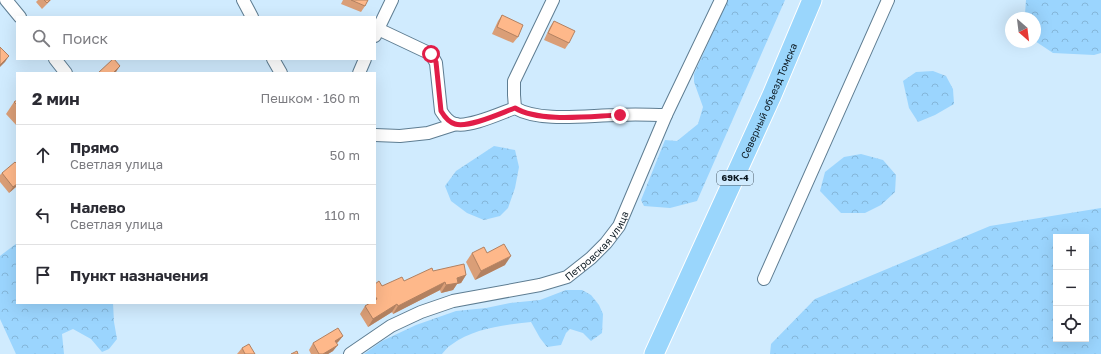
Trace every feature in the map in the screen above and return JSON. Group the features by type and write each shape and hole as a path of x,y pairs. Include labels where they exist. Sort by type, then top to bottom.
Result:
{"main road":[{"name":"Северный объезд Томска","path":"654,354 772,96 812,0"}],"street":[{"path":"6,0 19,16"},
{"path":"243,0 251,16"},
{"path":"392,0 377,33 431,54 436,62 441,111 445,117 456,124"},
{"path":"515,108 514,81 553,0"},
{"name":"Петровская улица","path":"350,354 390,326 421,312 453,301 540,285 567,277 591,258 606,243 619,226 666,115 721,0"},
{"path":"764,279 888,0"},
{"path":"56,60 65,72"},
{"path":"274,60 280,72"},
{"path":"359,72 365,60"},
{"path":"376,135 400,136 428,133 456,124 464,124 487,119 515,108 530,114 548,116 666,115"}],"green space":[{"path":"728,0 785,0 697,201 670,208 644,206 641,200 665,140 677,141 698,124 703,107 694,82 694,74"},
{"path":"1026,0 1101,0 1101,53 1094,55 1053,53 1041,45 1041,12 1025,12"},
{"path":"933,71 946,76 953,89 954,104 935,115 918,122 909,108 903,81 916,72"},
{"path":"494,146 515,150 519,167 515,188 508,208 500,216 484,220 467,213 451,201 445,186 456,171"},
{"path":"861,154 883,160 896,175 895,192 881,205 865,213 841,213 820,191 825,172 844,157"},
{"path":"1101,208 1101,354 770,354 771,344 815,299 990,226"},
{"path":"16,244 16,304 113,304 117,339 109,349 102,352 91,339 73,329 62,334 64,354 16,354 0,319 0,256"},
{"path":"566,290 582,290 591,295 599,305 603,314 602,333 591,341 583,333 570,329 566,333 561,345 547,347 531,322 499,326 479,331 460,339 448,347 442,354 364,354 382,341 416,325 456,311 540,300"}],"building":[{"path":"351,0 368,0 365,6"},
{"path":"502,15 523,25 518,37 497,27"},
{"path":"554,21 575,31 569,43 548,33"},
{"path":"0,47 9,56 0,65"},
{"path":"112,60 115,60 120,66 114,72 99,72"},
{"path":"15,162 16,185 13,187 2,173"},
{"path":"504,244 511,256 481,271 472,253 484,247 487,253"},
{"path":"464,264 466,275 457,278 458,283 446,285 445,282 398,306 397,304 373,319 365,306 368,304 376,304 376,283 379,281 382,286 402,277 404,281 432,268 433,271"},
{"path":"338,328 343,336 335,341 338,345 323,354 319,354 313,343"},
{"path":"249,344 255,354 245,354 242,348"},
{"path":"297,351 298,354 291,354"}],"route":[{"path":"431,54 436,62 441,111 445,117 456,124 464,124 487,119 515,108 530,114 548,116 579,117 620,115"}]}
